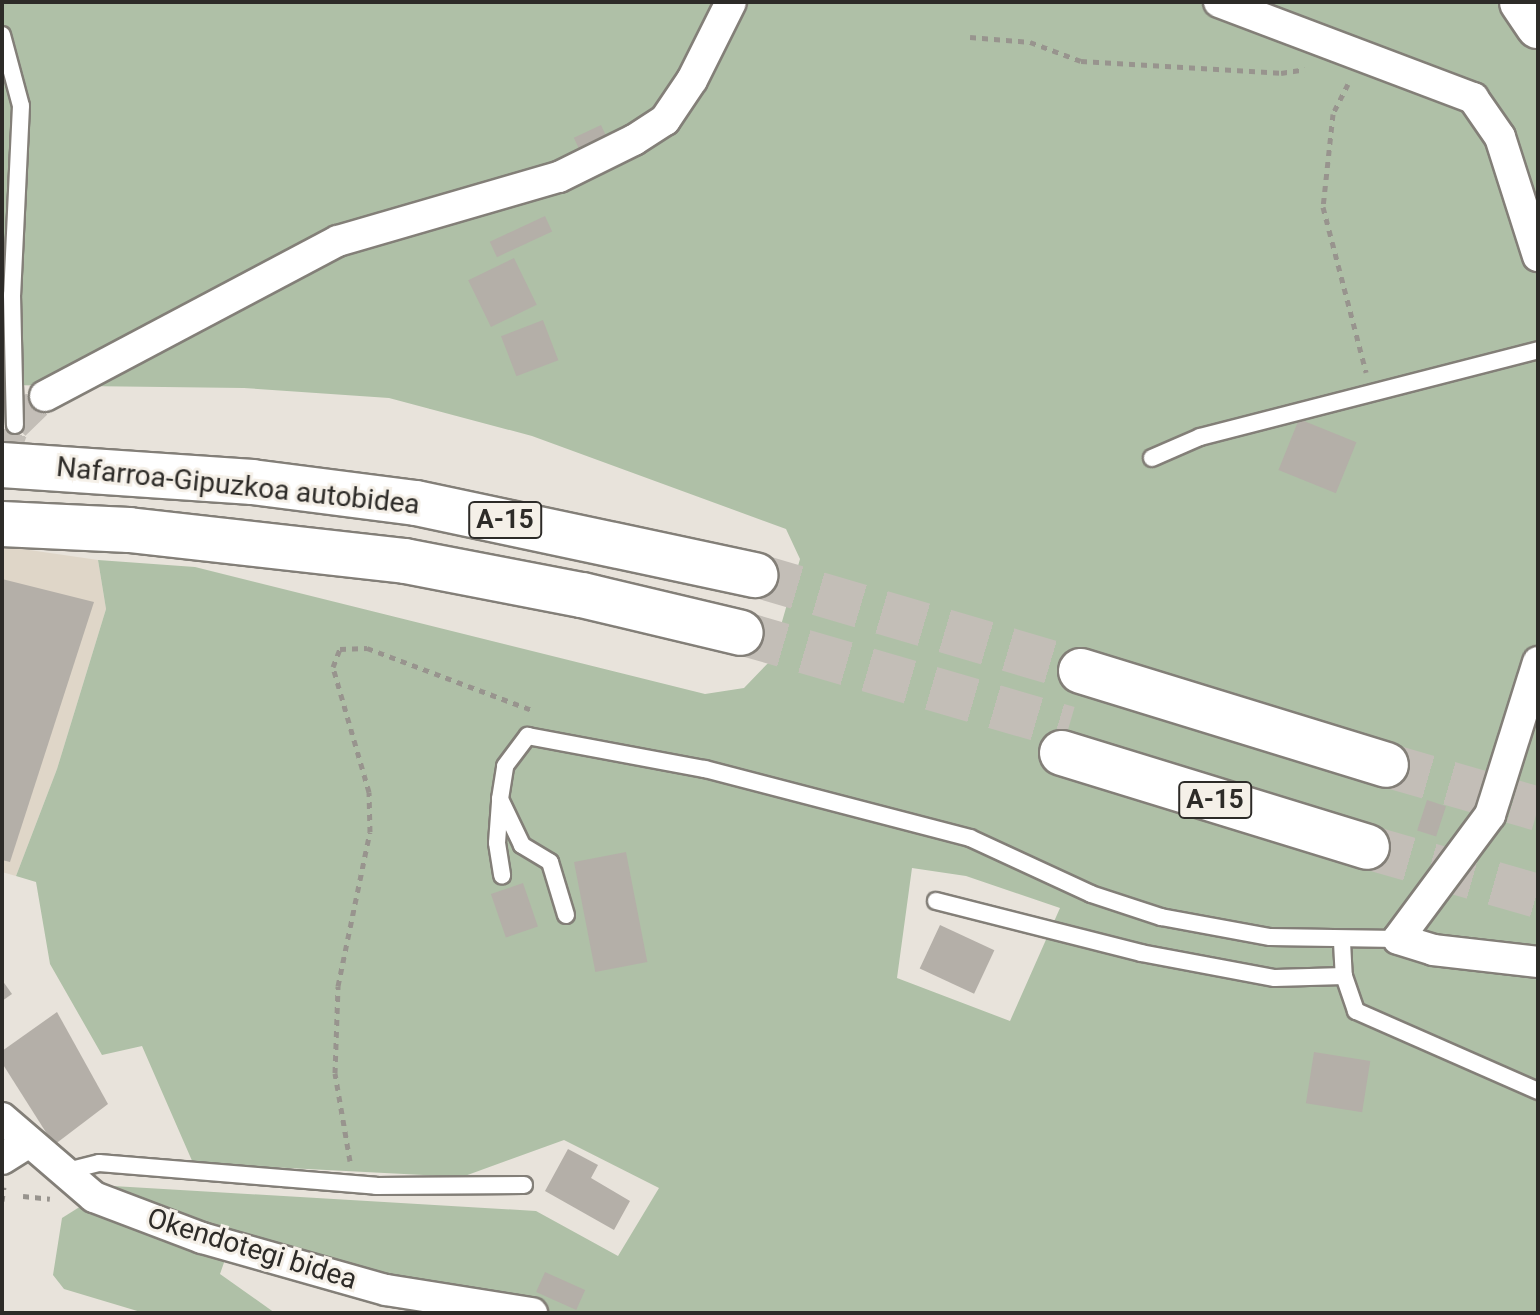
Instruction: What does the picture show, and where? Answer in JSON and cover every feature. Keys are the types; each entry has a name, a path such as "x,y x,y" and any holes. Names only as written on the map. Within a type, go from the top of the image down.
{"highway":[{"path":"1522,2 1538,26"},
{"name":"Nafarroa-Gipuzkoa autobidea","path":"8,445 416,503 755,575"},
{"name":"Nafarroa-Gipuzkoa autobidea","path":"2,524 325,551 582,595 738,646"},
{"path":"1081,671 1386,765"},
{"name":"A-15","path":"1066,741 1370,835"}],"street":[{"path":"45,396 338,241 544,182 634,140 665,120 692,80 731,2"},
{"path":"1219,2 1473,98 1500,137 1538,256"},
{"path":"1538,662 1490,815 1398,939 1433,950 1538,962"},
{"name":"Okendotegi bidea","path":"2,1118 62,1173 94,1197 202,1238 386,1290 532,1313"},
{"path":"2,1159 29,1142"}],"lane":[{"path":"2,35 21,106 8,445"},
{"path":"1152,458 1200,437 1538,350"},
{"path":"502,876 497,843 505,766 528,736 680,763 970,838 1091,894 1161,917 1270,937 1342,942 1398,939"},
{"path":"500,799 522,845 550,862 566,915"},
{"path":"936,901 1141,953 1275,978 1344,976"},
{"path":"1342,942 1344,976 1356,1011 1538,1091"},
{"path":"62,1173 99,1163 187,1174 354,1182 524,1185"}],"path":[{"path":"970,37 1030,42 1081,61 1266,72 1361,57"},
{"path":"1361,57 1333,114 1323,207 1372,393"},
{"path":"354,1182 335,1073 338,986 370,832 370,805 333,667 340,649 367,648 549,715"}],"shaded area":[{"path":"2,546 98,560 106,609 57,769 16,876 2,872"}],"green space":[{"path":"2,2 1538,2 1538,1313 552,1313 517,1298 227,1254 220,1274 275,1313 144,1313 64,1289 53,1275 62,1218 113,1186 536,1211 618,1256 659,1188 564,1140 462,1177 193,1163 142,1046 102,1055 50,964 36,882 16,876 57,769 106,609 98,560 195,567 705,694 744,688 771,660 800,559 786,529 532,436 389,398 244,388 2,385","holes":["912,868 966,876 1060,908 1010,1021 897,978"]}],"building":[{"path":"601,125 609,142 582,155 574,138"},
{"path":"545,216 552,231 497,257 490,242"},
{"path":"514,258 537,305 491,327 468,280"},
{"path":"543,320 558,360 516,376 501,336"},
{"path":"1299,419 1356,442 1336,493 1278,470"},
{"path":"2,579 94,602 10,862 2,860"},
{"path":"1427,800 1446,806 1436,837 1417,830"},
{"path":"626,852 647,962 595,972 574,862"},
{"path":"523,883 538,926 506,938 491,894"},
{"path":"940,925 994,950 974,994 920,969"},
{"path":"2,980 12,994 2,1001"},
{"path":"57,1012 108,1104 54,1145 2,1063 2,1051"},
{"path":"1314,1052 1370,1061 1362,1112 1306,1103"},
{"path":"568,1149 598,1165 591,1178 630,1201 614,1230 545,1191"},
{"path":"545,1272 585,1290 576,1310 536,1292"}],"tunnel":[{"path":"2,460 15,425 45,396"},
{"path":"755,575 1081,671"},
{"path":"741,633 1069,728"},
{"path":"1386,765 1538,809"},
{"path":"1367,847 1538,896"}]}
